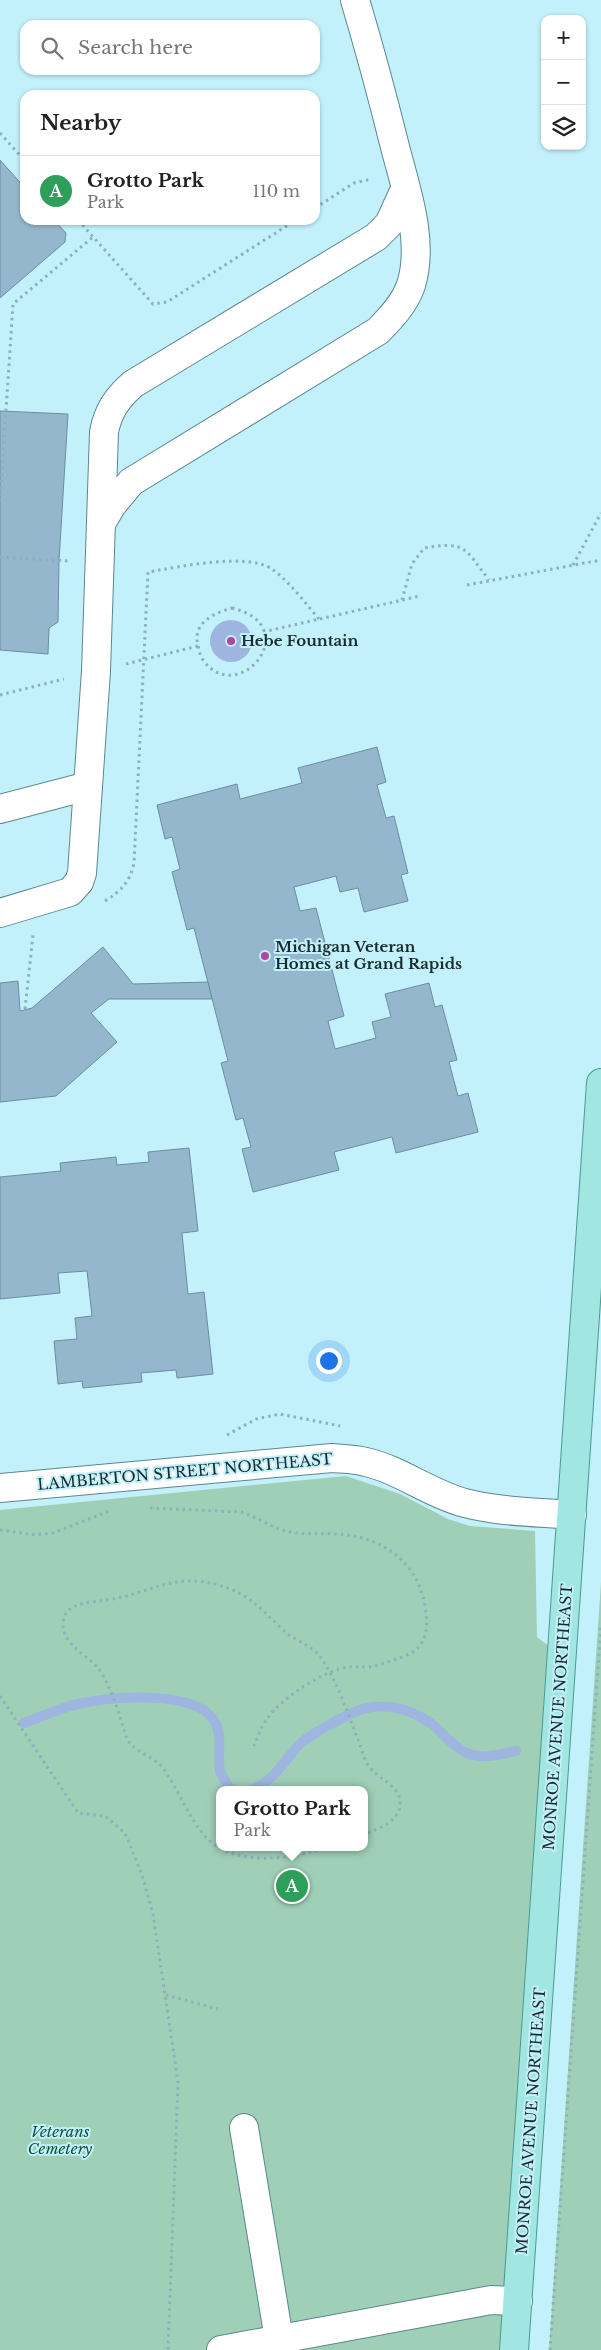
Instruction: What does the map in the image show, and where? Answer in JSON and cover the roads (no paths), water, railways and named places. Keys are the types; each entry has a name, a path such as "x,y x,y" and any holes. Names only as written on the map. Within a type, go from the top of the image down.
{"main road":[{"name":"MONROE AVENUE NORTHEAST","path":"514,2350 572,1516 592,1337 601,1083"}],"street":[{"path":"102,524 116,498 131,482 378,331 400,307 411,286 414,269 414,237 403,180 372,55 355,0"},
{"path":"0,913 70,892 79,882 82,874 96,671 104,432 112,408 120,395 133,384 376,237 388,224 403,180"},
{"path":"0,809 88,786"},
{"name":"LAMBERTON STREET NORTHEAST","path":"0,1488 332,1458 374,1464 434,1492 465,1503 498,1509 572,1516"},
{"path":"244,2128 279,2339"},
{"path":"221,2350 491,2300 518,2301"}],"water":[{"name":"Hebe Fountain","path":"235,620 243,623 249,629 252,641 249,653 243,659 227,662 219,659 213,653 210,637 213,629 219,623"}],"waterway":[{"path":"24,1723 67,1707 113,1699 153,1698 191,1704 205,1711 215,1722 219,1733 220,1771 228,1786"},
{"path":"259,1786 273,1776 300,1744 312,1735 352,1713 367,1708 384,1706 409,1711 432,1724 457,1747 473,1755 491,1756 516,1751"}],"place":[{"name":"Hebe Fountain","path":"231,641"},
{"name":"Michigan Veteran Homes at Grand Rapids","path":"265,956"},
{"name":"Grotto Park","path":"292,1886"}],"park label":[{"name":"Veterans Cemetery","path":"60,2140"}]}
